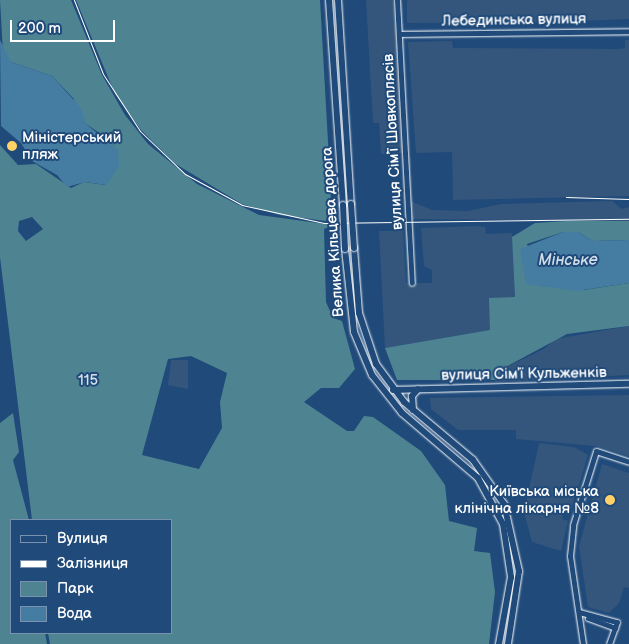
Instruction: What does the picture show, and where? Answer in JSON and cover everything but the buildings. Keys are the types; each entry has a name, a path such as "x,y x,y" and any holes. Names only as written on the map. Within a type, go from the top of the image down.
{"main road":[{"name":"Велика Кільцева дорога","path":"329,0 345,249 354,332 372,375 402,413 467,466 498,510 509,549 511,577 499,644"},
{"name":"Велика Кільцева дорога","path":"338,1 354,248 364,333 376,364 393,390 413,411 473,460 504,504 519,571 508,644"},
{"name":"вулиця Сімʼї Кульженків","path":"393,390 629,384"},
{"name":"вулиця Сімʼї Кульженків","path":"413,411 412,396 419,388"}],"street":[{"name":"вулиця Сімʼї Шовкоплясів","path":"397,0 412,283"},
{"name":"Лебединська вулиця","path":"399,34 629,30"},
{"path":"583,644 570,545 596,451 629,462"},
{"path":"579,614 617,622 609,644"},
{"path":"579,614 615,628"}],"shaded area":[{"path":"366,0 393,0 403,153 381,154 379,123 373,123"},
{"path":"407,0 629,0 629,19 556,22 555,14 544,14 544,22 407,23"},
{"path":"625,40 629,40 629,196 453,200 452,152 416,153 408,42 452,41 453,48 620,49 625,48"},
{"path":"410,201 432,210 468,211 501,204 612,201 622,209 629,207 629,221 412,219"},
{"path":"485,227 486,234 512,233 515,297 490,330 385,348 379,231 403,231 406,283 432,283 432,270 424,266 421,228"},
{"path":"629,326 629,375 495,382 495,374 544,349 555,339"},
{"path":"171,360 188,360 188,389 168,385"},
{"path":"629,395 629,456 596,446 516,439 516,430 458,430 431,409 430,398"},
{"path":"539,443 574,447 588,455 571,511 564,510 562,519 568,521 561,551 532,542 524,512"},
{"path":"602,464 629,473 629,588 624,587 619,603 609,613 588,607 579,546"}],"green space":[{"name":"115","path":"0,0 71,0 102,75 125,115 148,144 197,184 259,215 333,225 324,229 326,302 333,318 342,321 355,369 339,388 321,388 304,402 347,431 354,431 364,416 373,417 421,451 445,485 449,521 477,528 474,551 490,553 495,592 489,644 50,644 48,634 172,634 172,519 32,519 0,257 0,145 18,165 36,164 71,188 84,182 105,185 113,173 101,134 86,124 73,98 52,76 11,62 3,53","holes":["32,217 43,229 26,241 18,231 19,221","191,356 227,373 220,402 222,428 199,469 142,455 168,359"]},
{"path":"76,0 320,0 331,195 326,221 280,215 242,204 174,163 141,130 115,94"},
{"path":"629,221 629,240 593,241 578,232 563,232 527,244 542,286 584,290 629,283 629,326 567,334 502,369 495,380 397,380 385,348 490,330 489,298 515,297 512,237 535,223"},
{"path":"13,413 19,452 13,460 29,519 10,519 10,634 45,634 47,644 0,644 0,423"}],"water":[{"path":"0,40 11,62 52,76 81,108 86,124 118,150 119,166 106,185 85,182 67,187 57,175 32,161 21,143 1,126"},
{"name":"Мінське","path":"563,232 578,232 593,241 629,240 629,283 576,291 526,284 520,249"}],"railway":[{"path":"74,0 103,74 140,131 185,174 242,205 324,223 629,219"},
{"path":"566,197 629,199"}],"place":[{"name":"Міністерський пляж","path":"12,146"},
{"name":"Київська міська клінічна лікарня №8","path":"610,500"}]}
